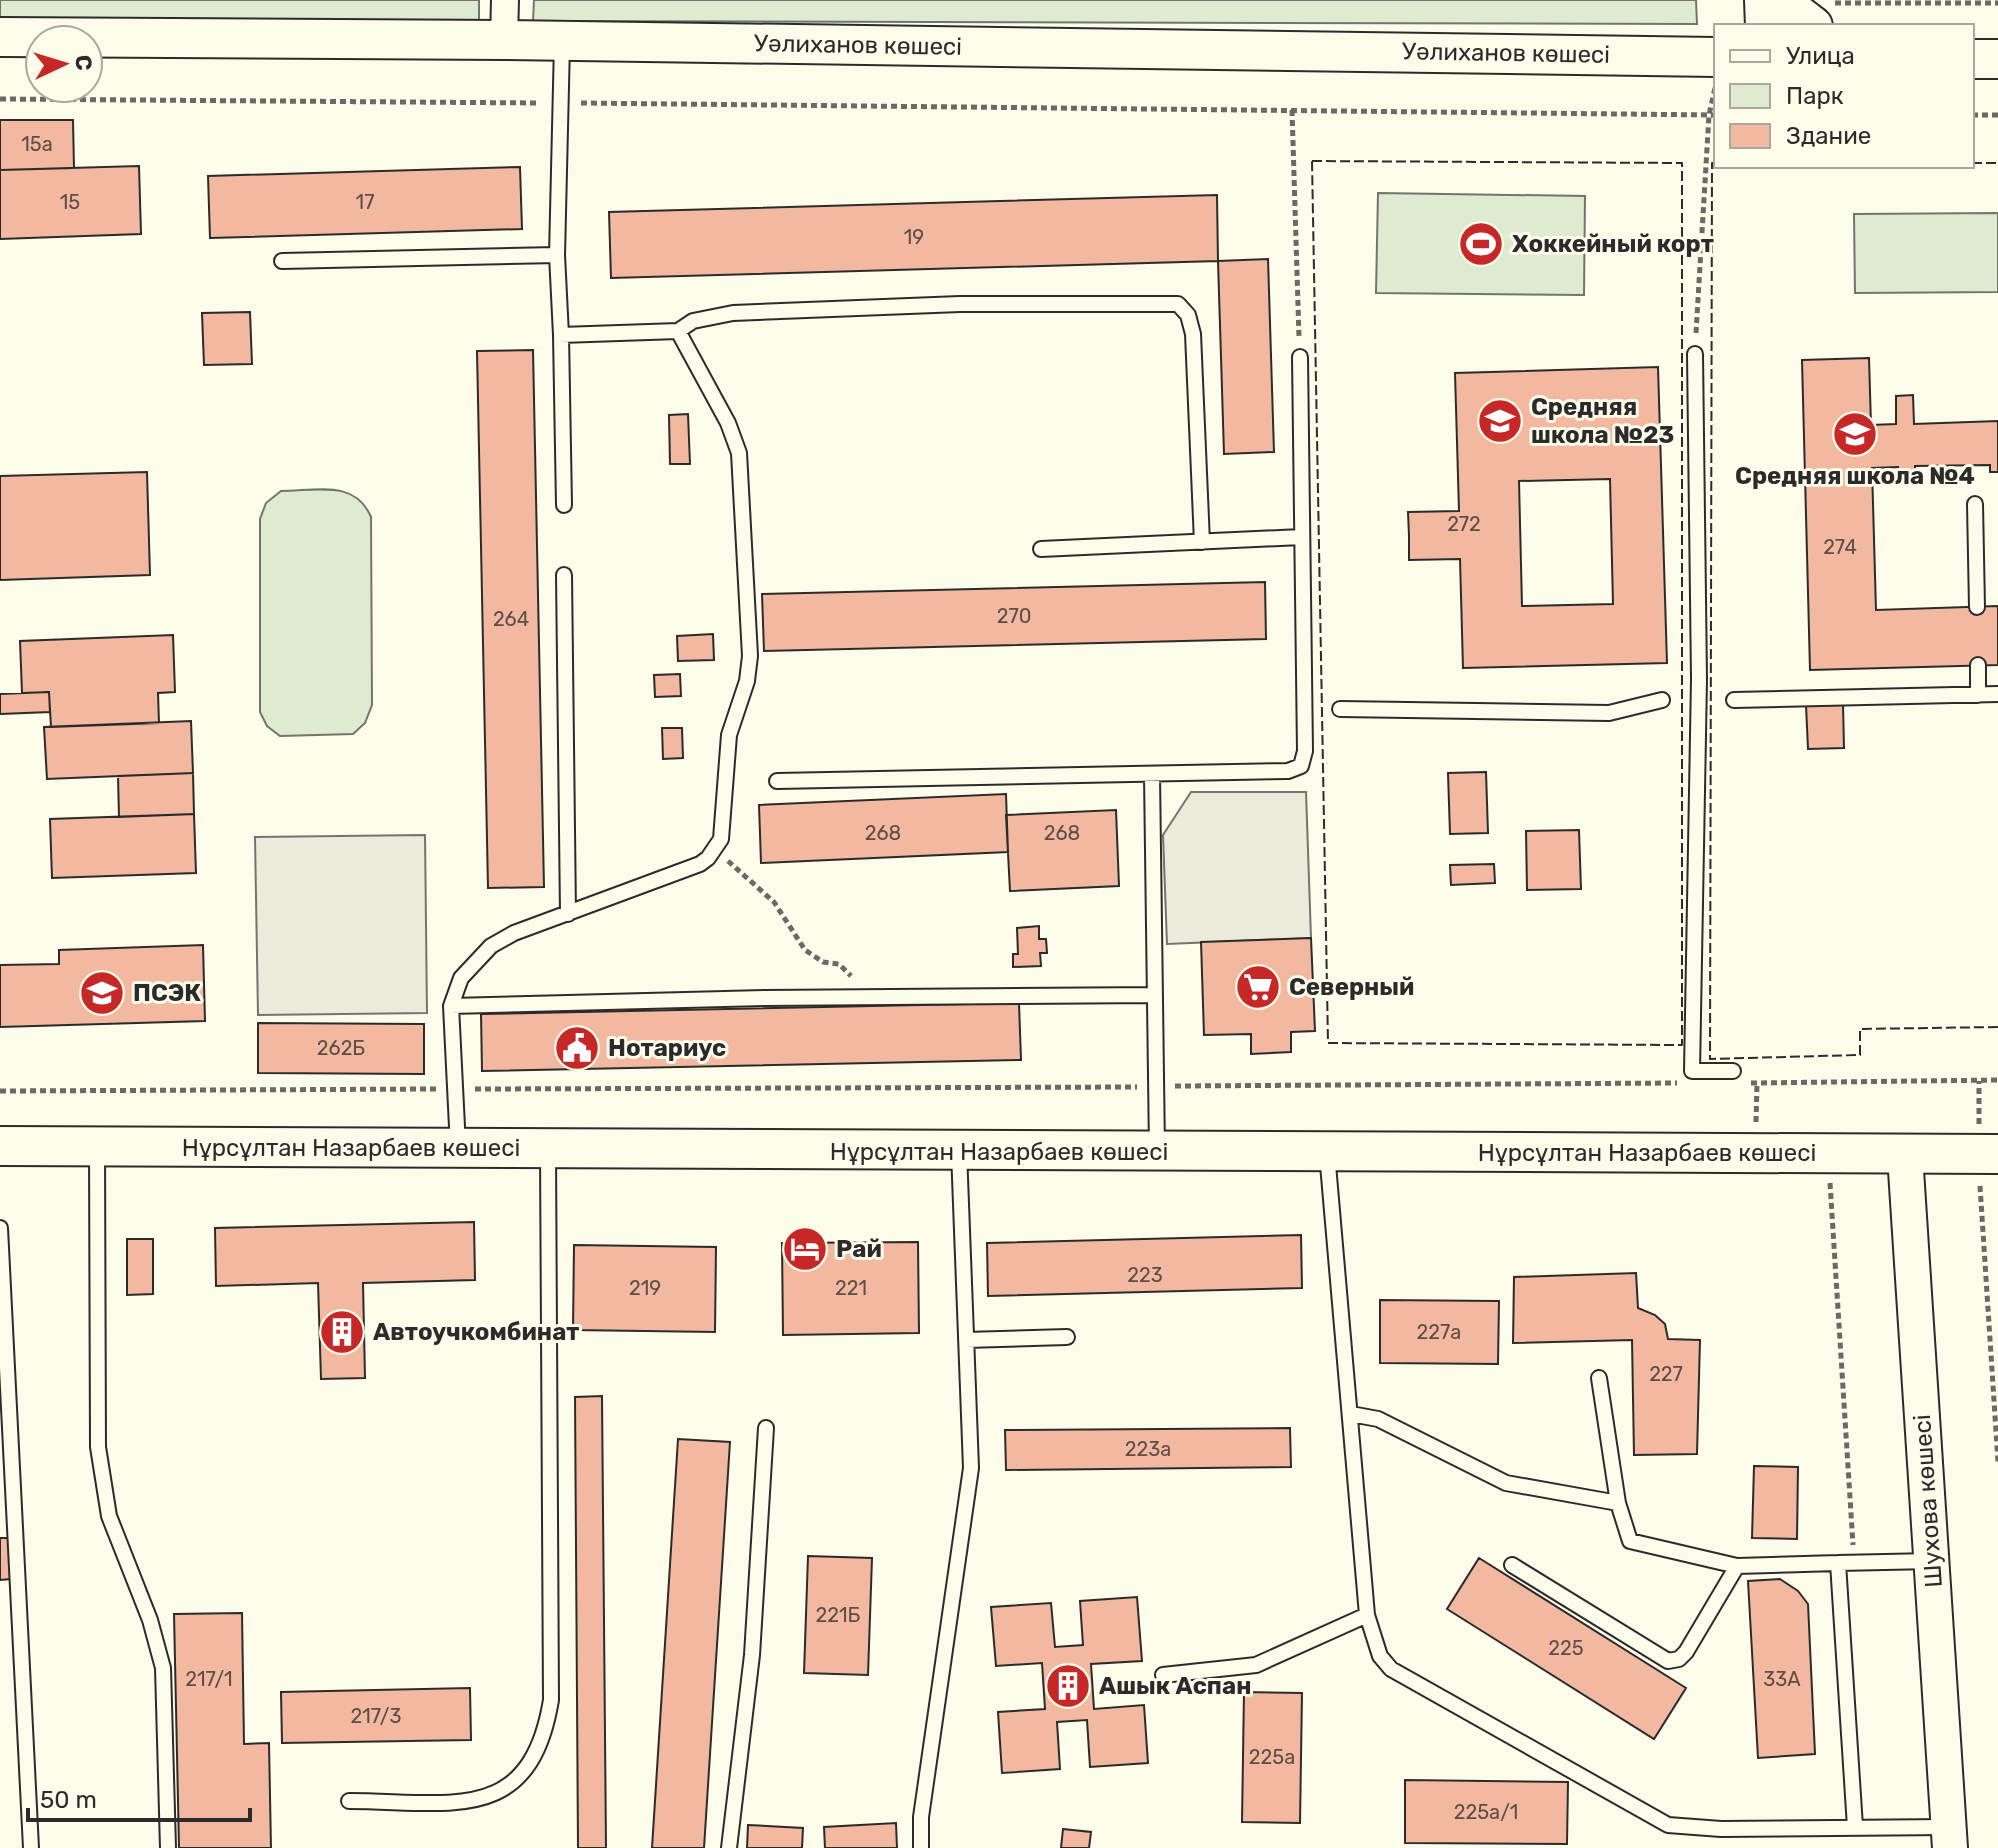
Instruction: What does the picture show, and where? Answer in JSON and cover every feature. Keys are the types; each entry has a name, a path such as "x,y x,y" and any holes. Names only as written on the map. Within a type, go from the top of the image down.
{"main road":[{"path":"1772,7 1809,24"},
{"name":"Уәлиханов көшесі","path":"0,37 562,40 1714,57"},
{"path":"1974,59 1998,59"},
{"name":"Нұрсұлтан Назарбаев көшесі","path":"0,1146 1988,1154"}],"street":[{"path":"504,40 505,0"},
{"name":"Шухова көшесі","path":"1905,1155 1949,1838"}],"lane":[{"path":"562,40 557,255 564,505"},
{"path":"282,261 557,255"},
{"path":"561,335 678,331 693,321 733,313 960,304 1178,304 1188,315 1193,334 1202,542"},
{"path":"458,1149 451,1006 461,978 491,946 538,923 700,864 721,839 729,735 747,681 750,656 739,453 728,423 678,331"},
{"path":"1695,354 1699,679 1692,1071 1733,1071"},
{"path":"777,781 1152,775 1288,771 1301,766 1305,751 1300,357"},
{"path":"1975,504 1977,607"},
{"path":"1041,549 1301,537"},
{"path":"564,575 568,914"},
{"path":"1978,665 1978,695"},
{"path":"1734,700 1998,694"},
{"path":"1340,709 1609,713 1662,700"},
{"path":"1152,775 1157,1153"},
{"path":"451,1006 859,997 1155,995"},
{"path":"97,1147 98,1447 109,1516 150,1620 163,1668 168,1848"},
{"path":"349,1801 477,1801 517,1782 542,1742 551,1700 548,1150"},
{"path":"921,1848 921,1817 971,1468 959,1151"},
{"path":"1327,1153 1367,1615 1380,1656 1391,1669 1655,1820 1698,1828 1855,1827 1949,1838"},
{"path":"0,1228 31,1848"},
{"path":"966,1340 1067,1337"},
{"path":"1599,1378 1618,1503 1625,1535 1635,1545 1737,1566 1932,1561"},
{"path":"1351,1414 1378,1419 1506,1483 1618,1503"},
{"path":"729,1848 752,1655 766,1428"},
{"path":"1838,1563 1855,1827"},
{"path":"1512,1565 1668,1661 1679,1659 1686,1652 1737,1566"},
{"path":"1163,1675 1256,1665 1367,1615"}],"path":[{"path":"1772,7 1998,3"},
{"path":"0,99 1712,115 1695,354"},
{"path":"1292,110 1300,357"},
{"path":"1974,115 1998,115"},
{"path":"714,851 747,874 774,902 805,950 823,962 839,964 848,972 859,997"},
{"path":"1745,1083 1998,1080"},
{"path":"1979,1081 1988,1154 1998,1462"},
{"path":"0,1091 1685,1083"},
{"path":"1828,1155 1854,1563"}],"green space":[{"path":"0,0 479,0 479,21 0,21"},
{"path":"534,0 1696,0 1697,24 533,21"},
{"name":"Хоккейный корт","path":"1378,193 1585,196 1584,295 1376,293"},
{"path":"1998,213 1998,292 1855,293 1854,214"},
{"path":"321,489 345,492 364,505 371,517 372,705 365,723 353,734 280,736 267,726 260,712 260,519 266,503 281,491"}],"shaded area":[{"path":"1191,792 1306,792 1311,938 1167,944 1163,835"},
{"path":"425,835 427,1013 258,1015 255,837"}],"building":[{"path":"0,120 73,120 74,168 0,170"},
{"path":"139,166 141,234 0,239 0,170"},
{"path":"520,167 522,229 210,238 208,176"},
{"path":"1217,195 1218,261 611,278 609,212"},
{"path":"1268,259 1274,452 1224,454 1218,261"},
{"path":"250,312 252,364 204,365 202,313"},
{"path":"533,350 544,887 488,888 477,351"},
{"name":"Средняя школа №4","path":"1869,358 1871,425 1896,424 1896,396 1913,395 1914,424 1998,421 1998,472 1990,472 1990,465 1915,466 1915,477 1898,477 1898,467 1872,468 1876,610 1998,606 1998,665 1810,670 1802,360"},
{"name":"Средняя школа №23","path":"1658,367 1667,663 1463,668 1460,559 1409,560 1408,512 1459,511 1455,373","holes":["1610,479 1613,604 1522,606 1519,481"]},
{"path":"688,414 690,464 670,464 669,415"},
{"path":"147,472 150,575 0,580 0,476"},
{"path":"1265,582 1266,639 764,651 762,594"},
{"path":"713,634 714,660 678,661 677,636"},
{"path":"173,635 175,692 158,693 159,723 51,727 49,692 22,693 20,641"},
{"path":"680,674 681,696 655,697 654,675"},
{"path":"49,692 50,712 0,714 0,694"},
{"path":"1843,704 1844,748 1808,749 1806,705"},
{"path":"191,721 193,773 47,779 44,727"},
{"path":"662,728 682,728 683,758 663,759"},
{"path":"1486,772 1488,833 1450,834 1448,773"},
{"path":"193,773 194,814 119,817 118,776"},
{"path":"1006,794 1008,852 761,863 759,805"},
{"path":"1116,810 1119,886 1010,891 1006,815"},
{"path":"194,814 196,873 52,878 50,819"},
{"path":"1579,830 1581,889 1527,890 1526,831"},
{"path":"1494,864 1495,883 1451,885 1450,865"},
{"path":"1039,926 1039,939 1046,939 1047,953 1040,953 1041,966 1013,967 1013,954 1018,954 1017,928"},
{"name":"Северный","path":"1311,938 1315,1031 1291,1032 1291,1052 1251,1054 1251,1034 1204,1035 1201,942"},
{"name":"ПСЭК","path":"203,945 205,1021 0,1027 0,965 59,964 59,950"},
{"path":"1019,1003 1021,1060 482,1071 481,1014"},
{"path":"258,1023 424,1024 424,1074 258,1073"},
{"name":"Автоучкомбинат","path":"474,1222 475,1280 363,1283 365,1378 321,1379 318,1283 216,1286 215,1228"},
{"path":"1301,1235 1302,1288 988,1296 987,1243"},
{"path":"127,1239 153,1239 153,1294 127,1295"},
{"path":"918,1242 919,1333 783,1335 782,1243"},
{"path":"574,1245 716,1247 715,1332 573,1330"},
{"path":"1636,1273 1638,1308 1655,1315 1665,1324 1668,1339 1700,1340 1697,1454 1634,1455 1632,1340 1513,1343 1514,1277"},
{"path":"1380,1300 1499,1301 1498,1364 1380,1363"},
{"path":"602,1396 606,1848 578,1848 575,1397"},
{"path":"1290,1428 1291,1467 1006,1470 1005,1430"},
{"path":"678,1439 730,1442 704,1848 652,1848"},
{"path":"1754,1466 1798,1467 1797,1539 1752,1538"},
{"path":"0,1538 10,1538 11,1579 0,1580"},
{"path":"808,1556 872,1558 868,1675 804,1673"},
{"path":"1479,1558 1686,1688 1654,1739 1447,1609"},
{"path":"1780,1579 1798,1591 1808,1604 1815,1754 1758,1758 1748,1581"},
{"name":"Ашык Аспан","path":"1137,1597 1142,1661 1091,1664 1094,1709 1144,1705 1148,1763 1090,1767 1087,1720 1057,1722 1060,1769 1002,1773 998,1712 1045,1709 1042,1663 996,1666 991,1607 1051,1603 1055,1647 1083,1645 1080,1601"},
{"path":"242,1613 244,1744 269,1743 271,1848 179,1848 174,1614"},
{"path":"470,1688 471,1740 282,1743 281,1692"},
{"path":"1244,1692 1302,1693 1300,1823 1242,1822"},
{"path":"1405,1780 1568,1782 1567,1844 1405,1843"},
{"path":"896,1823 897,1848 825,1848 824,1827"},
{"path":"748,1825 803,1828 802,1848 747,1848"},
{"path":"1063,1829 1091,1832 1089,1848 1061,1848"}],"fence":[{"path":"1312,161 1682,163 1682,1045 1328,1043 1312,161"},
{"path":"1714,163 1710,1059 1860,1055 1860,1029 1998,1027"},
{"path":"1974,163 1998,163"}],"place":[{"name":"Хоккейный корт","path":"1481,244"},
{"name":"Средняя школа №23","path":"1500,421"},
{"name":"Средняя школа №4","path":"1855,434"},
{"name":"Северный","path":"1258,987"},
{"name":"ПСЭК","path":"102,993"},
{"name":"Нотариус","path":"577,1048"},
{"name":"Рай","path":"805,1249"},
{"name":"Автоучкомбинат","path":"342,1332"},
{"name":"Ашык Аспан","path":"1068,1686"}]}
